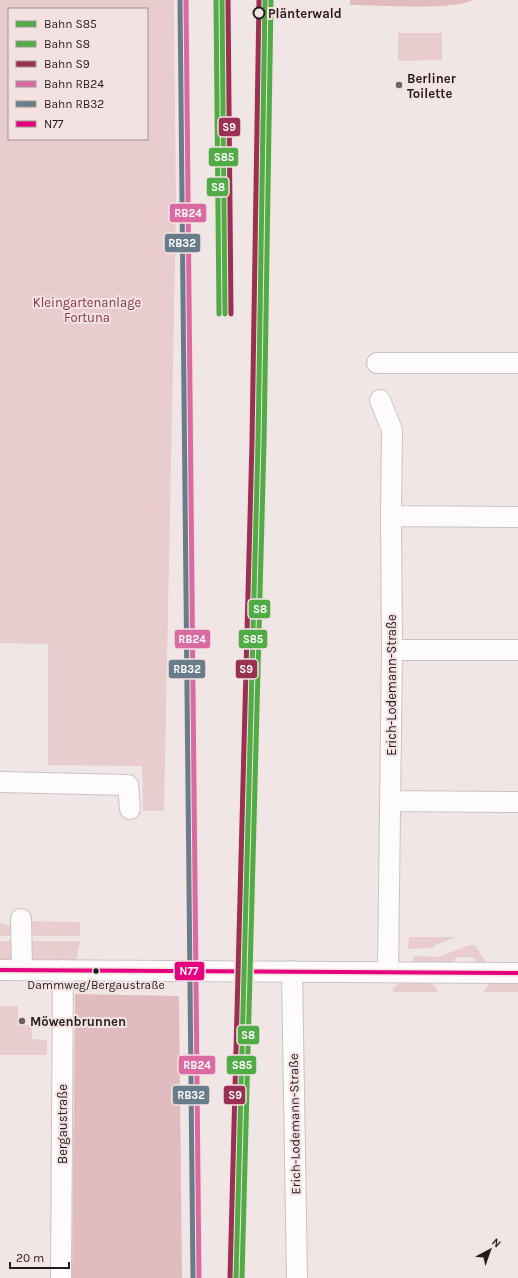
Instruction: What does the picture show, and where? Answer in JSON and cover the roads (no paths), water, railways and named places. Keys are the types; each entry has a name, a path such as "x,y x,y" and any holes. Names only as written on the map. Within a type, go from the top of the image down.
{"street":[{"path":"378,363 518,363"},
{"name":"Erich-Lodemann-Straße","path":"380,400 392,430 392,650 388,972"},
{"path":"391,516 518,517"},
{"path":"392,650 518,650"},
{"path":"0,782 128,785 130,809"},
{"path":"390,801 518,802"},
{"path":"21,919 22,970"},
{"path":"0,970 518,973"},
{"name":"Bergaustraße","path":"61,1278 63,970"},
{"name":"Erich-Lodemann-Straße","path":"292,971 297,1278"}],"rail line":[{"name":"RB32","path":"180,0 193,1278"},
{"name":"RB24","path":"186,0 199,1278"},
{"name":"S8","path":"216,0 219,314"},
{"name":"S85","path":"222,0 225,314"},
{"name":"S9","path":"228,0 231,314"},
{"name":"S9","path":"230,1278 252,442 259,0"},
{"name":"S85","path":"236,1278 258,442 265,0"},
{"name":"S8","path":"242,1278 264,442 271,0"}],"place":[{"name":"Plänterwald","path":"259,13"},
{"name":"Berliner Toilette","path":"399,85"},
{"name":"Dammweg/Bergaustraße","path":"96,971"},
{"name":"Möwenbrunnen","path":"22,1021"}],"park label":[{"name":"Kleingartenanlage Fortuna","path":"87,310"}]}
